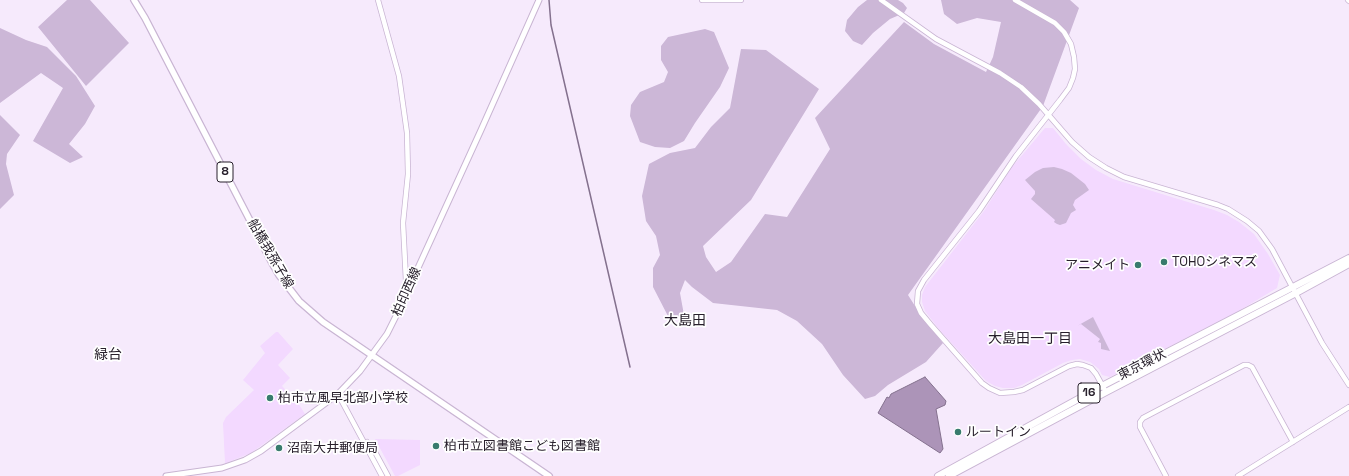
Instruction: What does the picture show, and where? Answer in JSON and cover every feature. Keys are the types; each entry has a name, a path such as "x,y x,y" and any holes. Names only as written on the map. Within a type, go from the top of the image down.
{"highway":[{"name":"東京環状","path":"938,476 1102,386 1349,258"},
{"name":"東京環状","path":"949,476 1349,264"}],"main road":[{"name":"船橋我孫子線","path":"134,0 145,18 279,275 299,301 323,322 549,476"},
{"name":"柏印西線","path":"166,476 222,468 244,460 261,450 338,394 354,378 391,326 539,0"}],"street":[{"path":"378,0 399,76 407,133 408,174 403,223 406,281 408,288"},
{"path":"702,0 741,0"},
{"path":"881,0 936,39 1013,81 1030,94 1081,150 1106,168 1124,177 1218,205 1228,209 1247,221 1258,231 1272,248 1322,343 1349,385"},
{"path":"1015,0 1055,23 1064,32 1071,44 1074,57 1075,69 1073,78 1069,88 1004,172 979,211 924,280 918,291 917,304 921,313 931,325 982,383 989,388 1000,393 1023,390 1069,366 1077,364 1091,368 1106,392"},
{"path":"1166,476 1140,427 1140,422 1143,418 1244,365 1252,367 1293,442"},
{"path":"338,394 382,476"},
{"path":"1238,476 1349,407"},
{"path":"360,434 375,452 388,476"}],"shaded area":[{"path":"67,0 90,0 129,43 86,86 38,27"},
{"path":"867,0 898,0 907,8 904,13 890,19 873,33 862,45 853,41 845,31 847,20 858,7"},
{"path":"941,0 1070,0 1079,8 1043,106 908,295 922,317 943,343 926,362 888,385 875,396 865,399 843,375 822,344 797,321 777,310 713,303 685,280 680,293 684,315 670,320 653,287 653,268 660,255 656,236 646,221 642,196 649,164 670,153 695,148 711,127 730,108 741,49 766,50 819,89 751,200 703,246 706,257 716,272 731,262 765,214 787,217 830,149 815,118 904,22 934,44 986,72 993,57 1001,22 977,18 957,24 944,14"},
{"path":"0,28 26,40 47,47 76,76 95,106 85,124 69,144 83,157 70,163 33,141 63,88 41,73 0,103"},
{"path":"705,29 714,32 729,68 720,87 684,141 670,148 655,147 640,142 630,116 631,105 640,92 664,82 668,72 661,60 661,46 668,37"},
{"path":"0,115 20,135 7,154 6,164 14,195 0,209"},
{"path":"1045,128 1053,128 1081,159 1096,170 1113,179 1214,210 1239,222 1254,234 1268,254 1280,275 1277,288 1237,312 1110,377 1102,375 1099,369 1090,362 1080,359 1063,363 1014,388 995,386 986,381 938,328 925,311 922,302 922,295 925,287 984,211 1012,167"},
{"path":"1054,167 1071,173 1085,184 1089,190 1075,200 1073,205 1076,210 1071,213 1066,223 1060,225 1054,222 1055,220 1031,199 1035,194 1035,191 1025,180 1043,168"},
{"path":"1093,317 1110,351 1101,349 1101,343 1098,342 1100,339 1081,324 1077,326"},
{"name":"柏市立風早北部小学校","path":"276,332 278,332 293,349 278,365 290,378 282,386 298,403 305,414 251,453 225,463 223,423 226,417 254,390 243,380 265,353 260,346"},
{"path":"925,377 946,401 945,405 936,409 943,449 940,453 878,413 887,397 889,398 891,394"},
{"path":"375,439 420,440 420,465 398,476 395,476"}],"waterway":[{"path":"549,0 551,25 630,367"}],"place":[{"name":"TOHOシネマズ","path":"1164,262"},
{"name":"アニメイト","path":"1138,265"},
{"name":"柏市立風早北部小学校","path":"270,398"},
{"name":"ルートイン","path":"958,432"},
{"name":"柏市立図書館こども図書館","path":"436,446"},
{"name":"沼南大井郵便局","path":"279,448"}],"district":[{"name":"大島田","path":"685,321"},
{"name":"大島田一丁目","path":"1030,339"},
{"name":"緑台","path":"108,355"}]}
